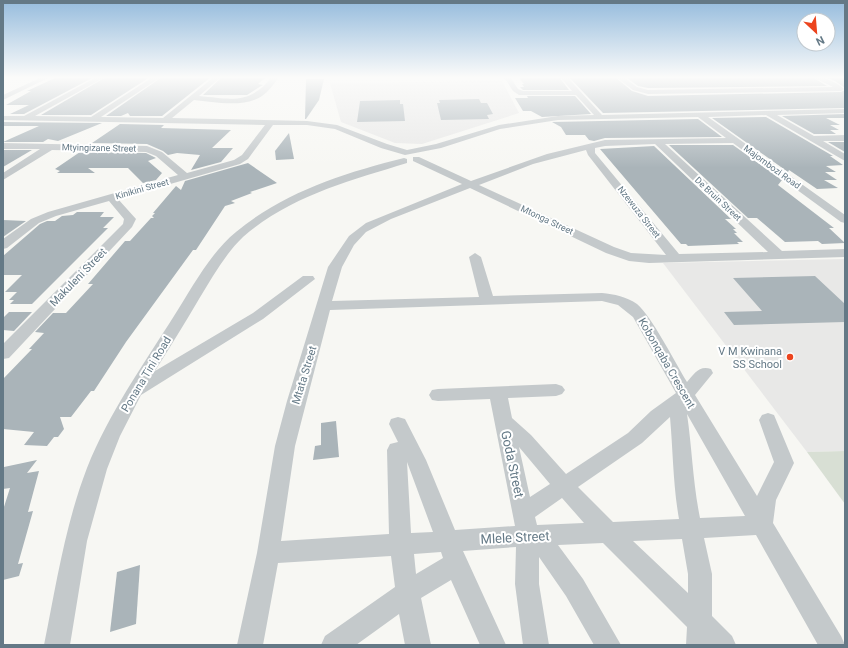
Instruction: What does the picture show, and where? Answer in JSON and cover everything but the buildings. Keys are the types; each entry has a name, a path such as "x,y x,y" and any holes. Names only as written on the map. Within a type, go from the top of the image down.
{"street":[{"path":"25,119 47,107"},
{"path":"93,119 111,107"},
{"path":"164,121 181,107"},
{"path":"592,107 600,116"},
{"name":"Ponana Tini Road","path":"343,178 412,158 442,147 451,142 519,123 558,118 600,116 845,111"},
{"path":"768,113 845,158"},
{"name":"Majombozi Road","path":"699,114 845,220"},
{"name":"Mtonga Street","path":"3,118 271,122 307,123 337,127 470,184 620,254 638,258 675,258"},
{"name":"Kinikini Street","path":"3,245 30,224 42,218 240,160 271,122"},
{"path":"812,138 845,138"},
{"path":"591,146 605,143 735,140"},
{"name":"De Bruin Street","path":"657,142 779,255"},
{"name":"Mtyingizane Street","path":"3,146 151,150 186,176"},
{"path":"384,146 393,156"},
{"name":"Mtata Street","path":"250,645 268,553 285,446 296,401 336,267 344,251 362,231 389,217 524,163 555,153 591,146"},
{"name":"Nzewuza Street","path":"591,146 589,148 591,153 675,258"},
{"path":"3,177 50,147"},
{"name":"Ponana Tini Road","path":"57,645 76,540 97,469 111,436 134,393 207,275 226,249 239,235 286,203 304,193 393,156 412,158"},
{"name":"Makuleni Street","path":"3,354 128,225 130,219 128,215 111,198"},
{"path":"675,258 845,253"},
{"path":"475,257 487,301"},
{"path":"134,393 258,316 308,279"},
{"name":"Kobonqaba Crescent","path":"325,306 602,297 621,300 629,305 639,315 681,399 762,525 832,645"},
{"path":"523,513 634,438 657,416 681,399 705,373"},
{"path":"438,395 556,390"},
{"name":"Goda Street","path":"498,393 523,513 531,536 527,584 536,645"},
{"path":"681,399 685,494 700,574 699,645"},
{"path":"762,525 762,512 766,496 784,463 768,420"},
{"path":"504,421 525,440 563,486 723,645"},
{"path":"398,424 416,460 457,564 493,645"},
{"path":"397,450 396,479 407,593 418,645"},
{"name":"Mlele Street","path":"268,553 531,536 762,525"},
{"path":"531,536 546,545 584,604 608,645"},
{"path":"334,645 407,593 457,564"}],"shaded area":[{"path":"337,107 516,107 519,113 422,144 395,143 341,122"},
{"name":"V M Kwinana SS School","path":"845,259 845,451 807,452 663,263"},
{"path":"845,451 845,504 807,452"}],"place":[{"name":"V M Kwinana SS School","path":"790,357"}]}
